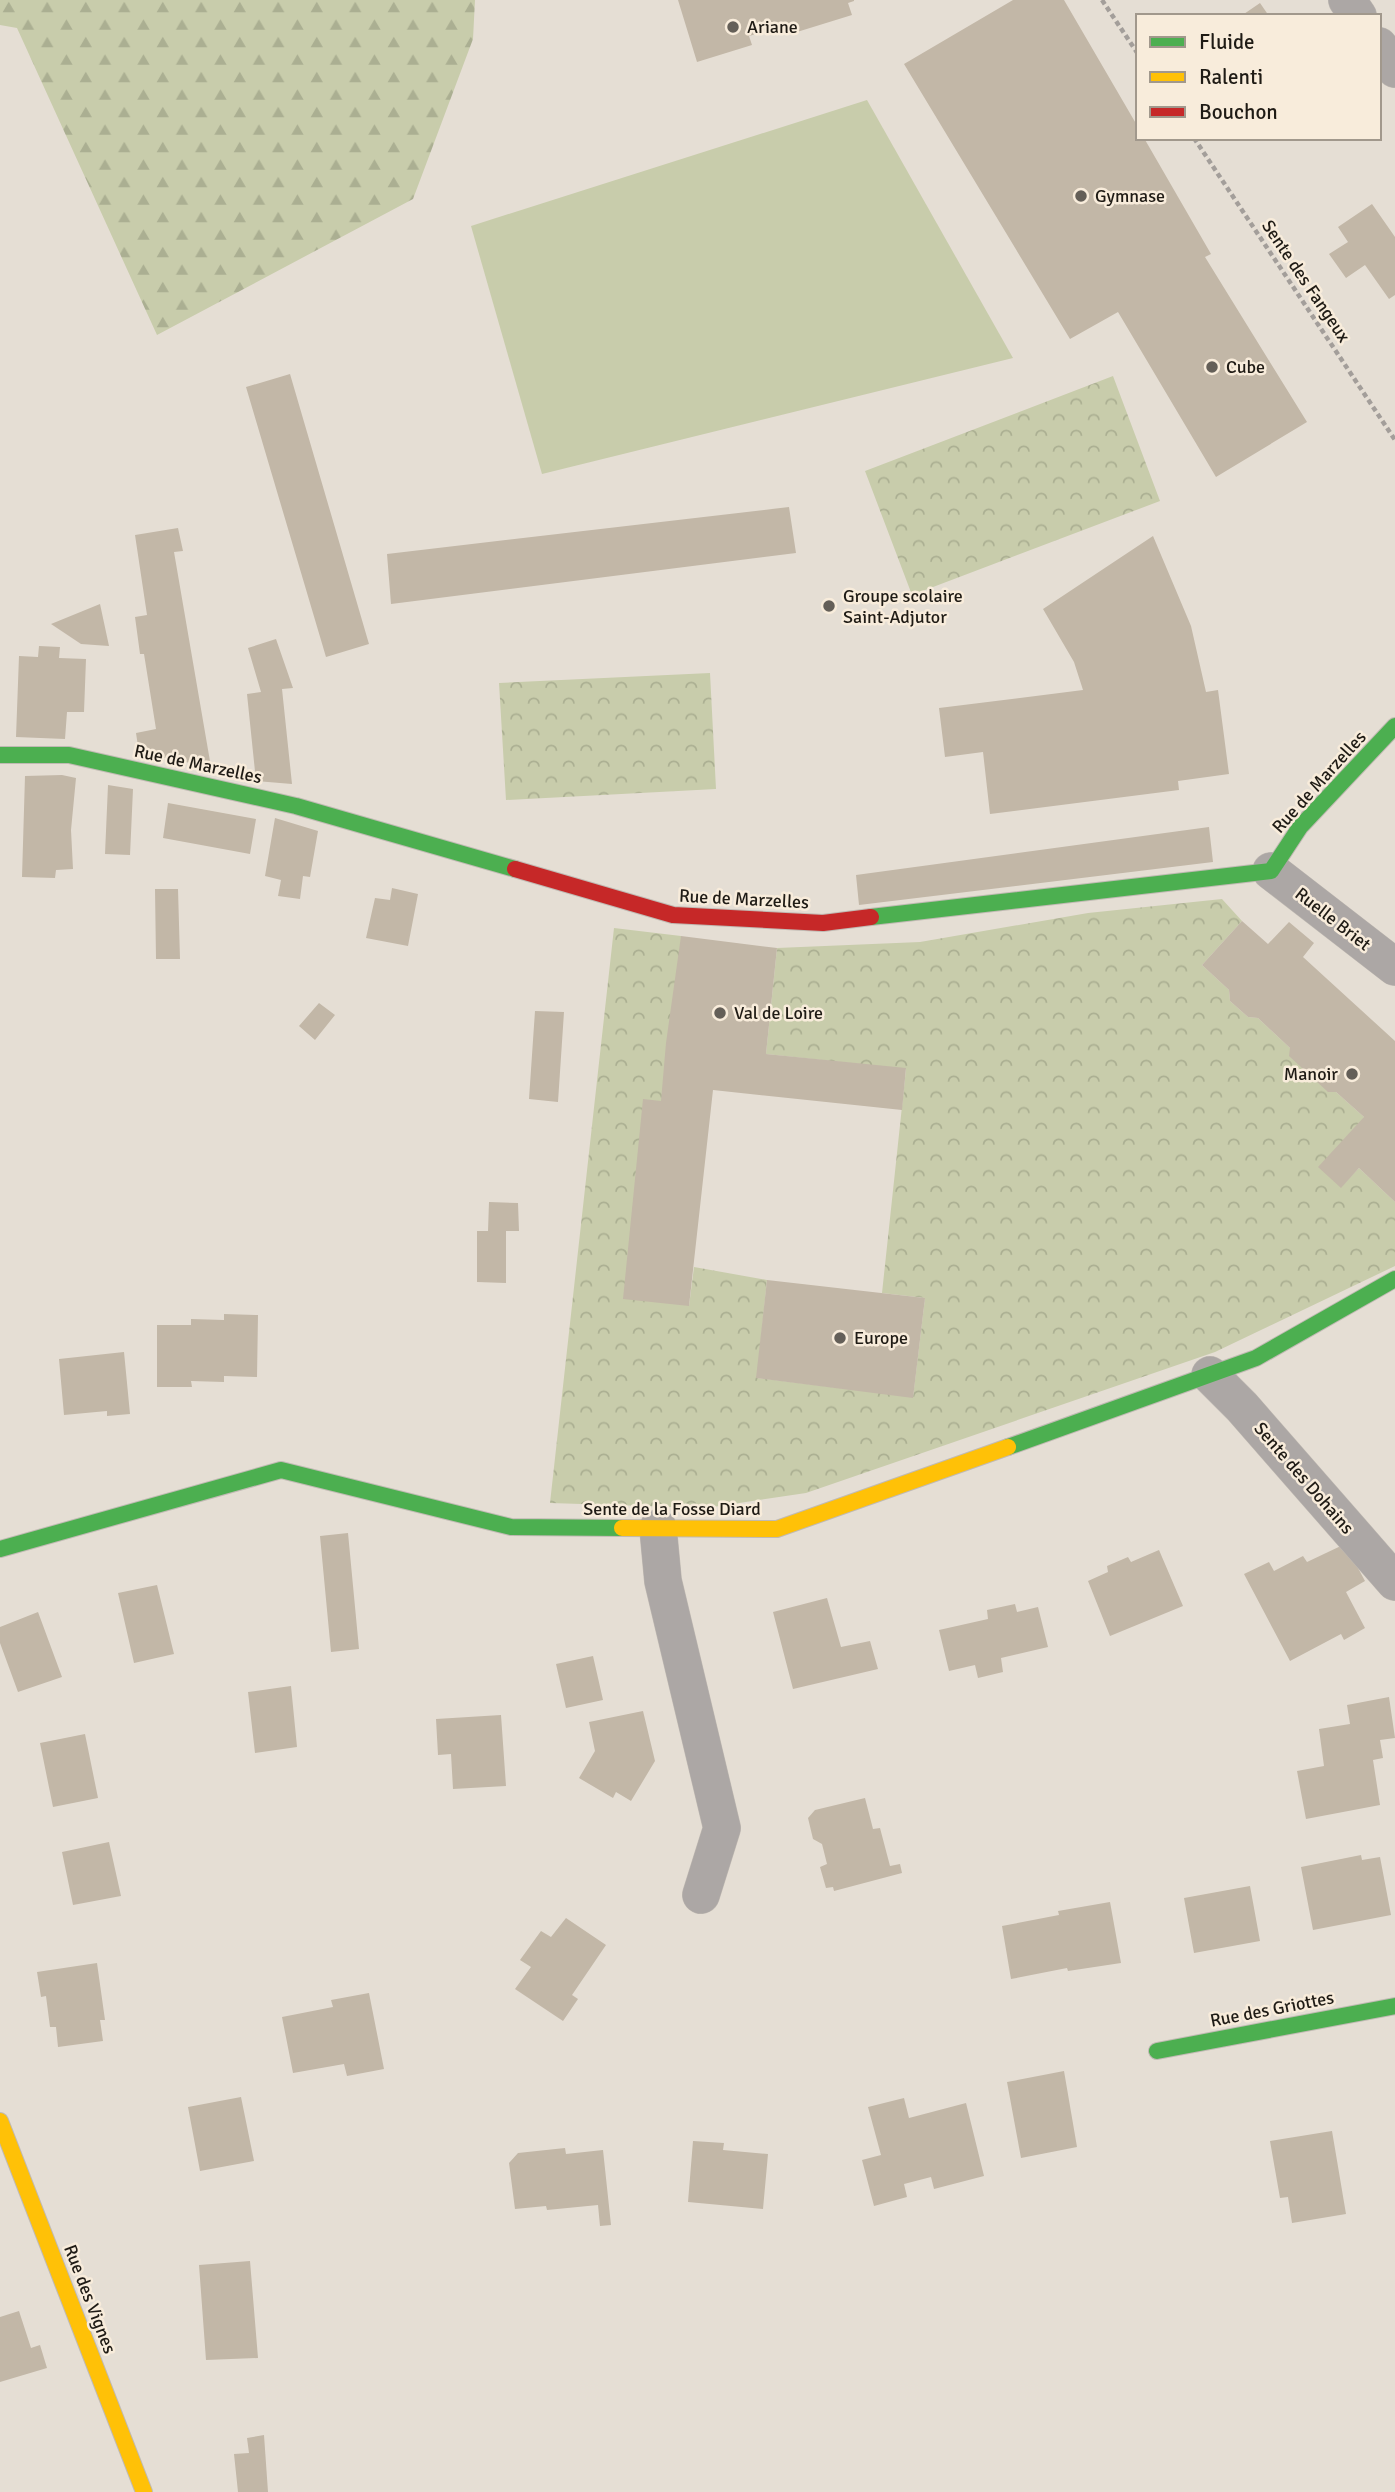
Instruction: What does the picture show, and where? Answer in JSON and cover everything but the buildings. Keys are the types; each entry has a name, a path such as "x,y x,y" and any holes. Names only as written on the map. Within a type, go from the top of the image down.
{"street":[{"path":"1381,49 1395,69"},
{"name":"Rue de Marzelles","path":"0,755 69,755 296,806 673,915 823,923 1271,871 1300,827 1395,726"},
{"name":"Ruelle Briet","path":"1271,871 1395,967"},
{"name":"Sente de la Fosse Diard","path":"0,1549 281,1469 511,1527 777,1529 1256,1358 1395,1279"},
{"name":"Sente des Dohains","path":"1210,1375 1242,1407 1395,1582"},
{"path":"659,1528 663,1581 722,1828 701,1895"},
{"name":"Rue des Griottes","path":"1157,2051 1395,2006"},
{"name":"Rue des Vignes","path":"0,2121 144,2492"}],"path":[{"path":"1102,0 1136,51"},
{"name":"Sente des Fangeux","path":"1195,140 1395,440"}],"green space":[{"path":"0,0 475,0 473,39 413,199 157,335 17,28 0,25"},
{"path":"867,100 1013,358 542,474 471,226"},
{"path":"1113,376 1160,501 912,595 865,471"},
{"path":"710,673 716,789 506,800 499,683"},
{"path":"1222,899 1242,921 1202,965 1229,990 1230,1001 1248,1017 1258,1018 1290,1048 1290,1056 1364,1117 1341,1187 1359,1168 1395,1202 1395,1266 1215,1352 806,1493 706,1508 550,1503 614,928 681,936 689,1306 694,1267 767,1280 757,1378 913,1397 925,1298 882,1293 906,1069 766,1054 777,948 920,942 1088,913"}],"traffic: fast":[{"path":"871,917 1271,871 1300,827 1395,726"},
{"path":"0,755 69,755 296,806 515,869"},
{"path":"1008,1447 1256,1358 1395,1279"},
{"path":"0,1549 281,1470 511,1527 622,1528"},
{"path":"1157,2051 1395,2006"}],"traffic: slow":[{"path":"622,1528 777,1529 1008,1447"},
{"path":"0,2121 144,2492"}],"traffic: jam":[{"path":"515,869 673,915 823,923 871,917"}],"place":[{"name":"Ariane","path":"733,27"},
{"name":"Gymnase","path":"1081,196"},
{"name":"Cube","path":"1212,367"},
{"name":"Groupe scolaire Saint-Adjutor","path":"829,606"},
{"name":"Val de Loire","path":"720,1013"},
{"name":"Manoir","path":"1352,1074"},
{"name":"Europe","path":"840,1338"}]}
